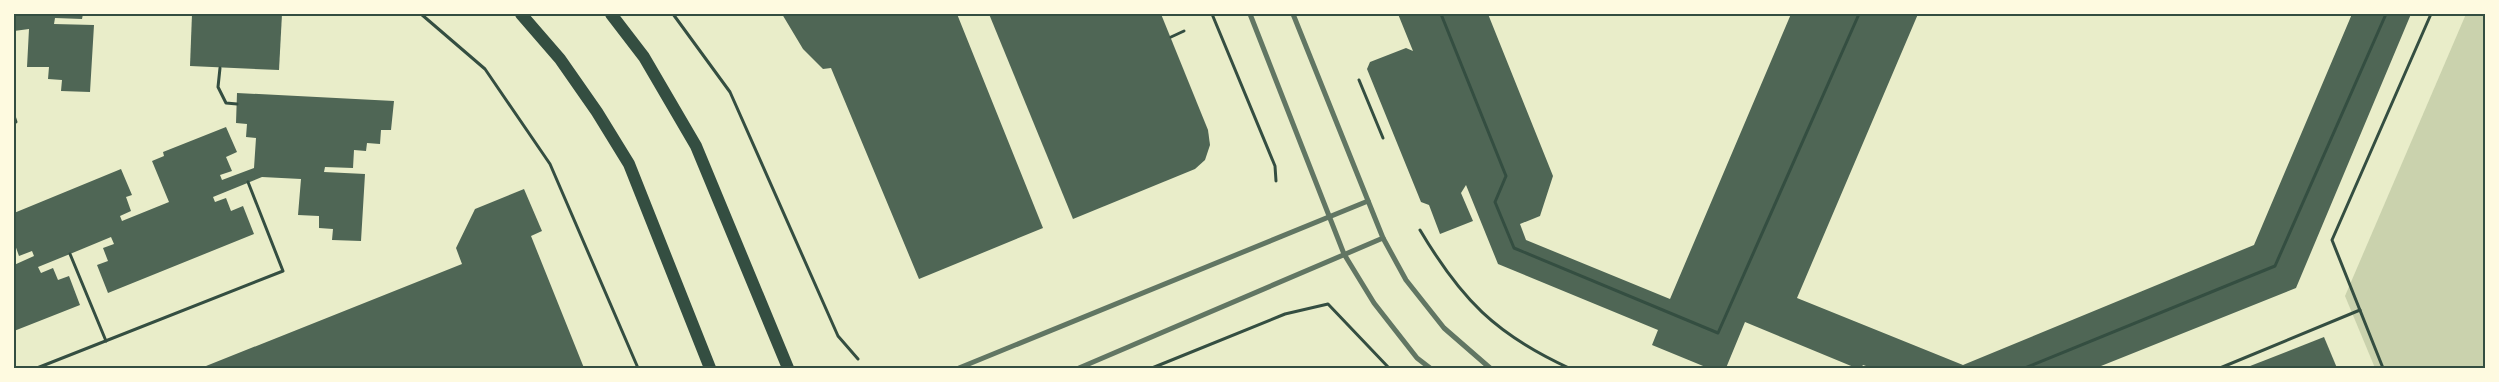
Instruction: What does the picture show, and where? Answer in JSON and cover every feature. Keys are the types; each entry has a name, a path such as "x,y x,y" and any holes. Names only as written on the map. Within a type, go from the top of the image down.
{"main road":[{"path":"520,14 560,59 597,112 629,164 710,368"},
{"path":"611,14 644,57 696,146 788,368"}],"street":[{"path":"1250,14 1344,254 1374,303 1417,358 1430,368"},
{"path":"1293,14 1383,238 1406,280 1444,328 1490,368"},
{"path":"959,368 1368,201"},
{"path":"1079,368 1383,238"}],"path":[{"path":"421,14 485,69 550,164 638,368"},
{"path":"673,14 730,92 838,336 858,359"},
{"path":"1212,14 1275,166 1276,181"},
{"path":"1440,14 1506,176 1494,202 1514,248 1718,333 1859,14"},
{"path":"2026,368 2275,266 2386,14"},
{"path":"2384,368 2332,240 2431,14"},
{"path":"1171,37 1184,31"},
{"path":"220,68 218,87 226,103 237,104"},
{"path":"1359,80 1384,138"},
{"path":"14,116 16,122 14,123"},
{"path":"37,368 283,270 248,182"},
{"path":"1420,230 1444,271 1467,299 1505,333 1569,368"},
{"path":"70,254 106,341"},
{"path":"1152,368 1285,314 1328,304 1389,368"},
{"path":"2220,368 2360,310"}],"green space":[{"path":"2466,14 2485,14 2485,368 2375,368 2345,296"}],"building":[{"path":"14,14 83,14 82,19 55,18 54,24 94,25 90,92 61,91 62,80 48,79 49,67 27,67 29,29 14,31"},
{"path":"192,14 282,14 279,70 190,66"},
{"path":"782,14 957,14 1043,228 919,279 831,68 823,69 803,49"},
{"path":"989,14 1161,14 1208,130 1210,145 1205,160 1195,169 1073,219"},
{"path":"1398,14 1488,14 1553,176 1540,216 1520,224 1526,240 1670,299 1791,14 1918,14 1797,298 1963,365 2254,245 2352,14 2411,14 2296,288 2096,368 1872,368 1863,365 1861,368 1856,368 1745,322 1726,368 1708,368 1652,345 1658,330 1498,264 1466,185 1461,193 1473,221 1440,234 1429,205 1421,202 1367,69 1370,62 1406,48 1413,51"},
{"path":"237,93 394,101 391,130 381,130 380,144 367,143 366,151 354,150 353,168 325,167 324,172 365,174 361,241 332,240 333,229 319,228 319,216 298,215 301,179 262,177 213,197 215,202 226,198 231,211 243,206 254,234 108,293 97,265 108,261 103,248 114,244 111,237 38,267 41,273 53,268 58,280 69,276 80,305 14,331 14,265 34,256 32,251 19,256 14,242 14,213 121,169 132,195 126,197 131,211 120,216 122,221 169,202 152,161 164,156 163,152 226,127 237,152 226,157 232,171 220,175 222,180 254,168 256,138 246,137 247,124 236,123"},
{"path":"524,189 542,231 531,236 584,368 201,368 462,264 456,248 475,209"},
{"path":"2324,337 2337,368 2245,368"}]}
